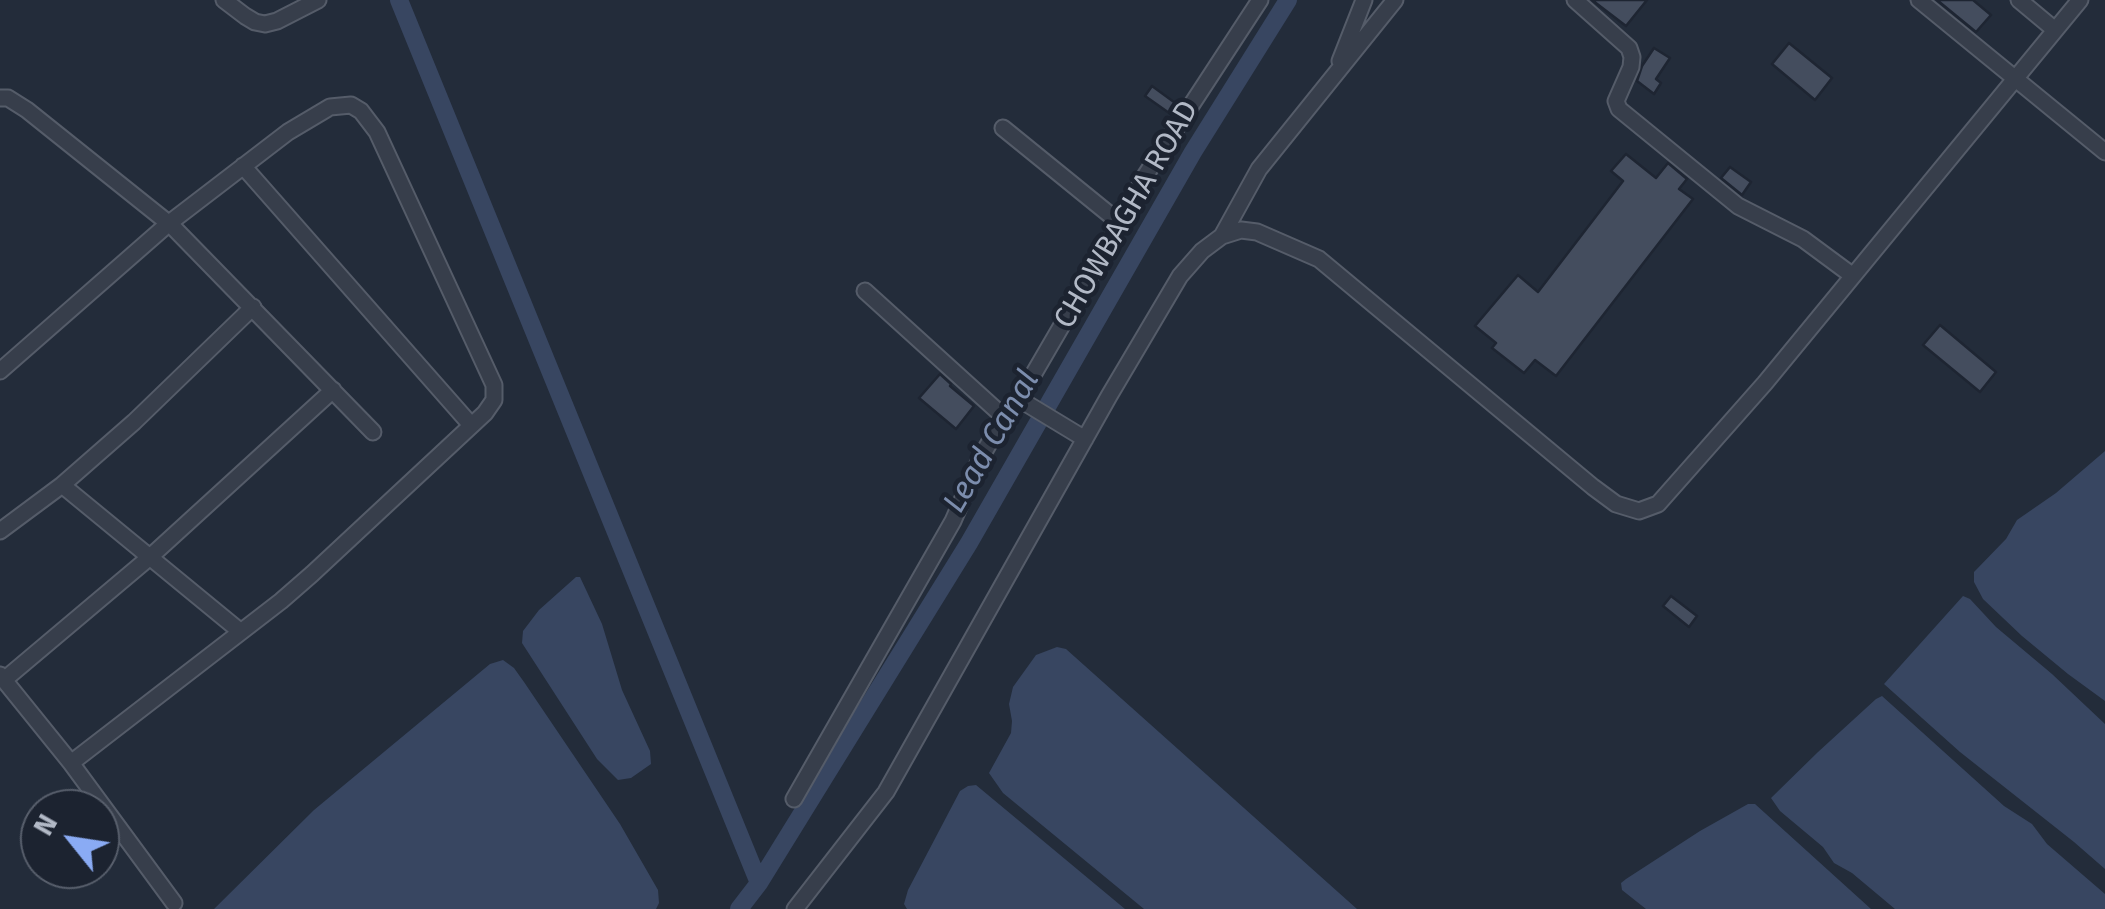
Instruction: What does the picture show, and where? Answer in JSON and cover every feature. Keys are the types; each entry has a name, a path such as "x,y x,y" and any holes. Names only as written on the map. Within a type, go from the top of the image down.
{"street":[{"path":"224,0 255,22 265,24 312,3"},
{"path":"1335,74 1364,0"},
{"path":"1222,236 1258,169 1395,0"},
{"path":"1576,0 1629,48 1630,67 1616,100 1619,109 1738,206 1803,238 1853,276"},
{"path":"1919,0 2105,152"},
{"path":"2019,0 2055,30"},
{"path":"795,909 886,792 1180,276 1222,236 1241,230 1258,232 1319,259 1593,487 1616,504 1639,511 1658,504 1765,383 2080,0"},
{"name":"CHOWBAGHA ROAD","path":"794,799 952,521 1004,418 1019,399 1145,176 1253,3"},
{"path":"0,98 8,98 27,110 168,224 373,432"},
{"path":"0,371 168,224 288,132 330,107 351,105 361,111 377,132 494,384 494,400 471,426 312,574 71,762"},
{"path":"1003,128 1120,223"},
{"path":"244,166 471,426"},
{"path":"864,290 1004,418"},
{"path":"0,531 62,486 253,307"},
{"path":"174,903 71,762 2,677 150,558 333,390"},
{"path":"1019,399 1086,438"},
{"path":"62,486 241,632"}],"water":[{"path":"2105,451 2105,701 2022,636 1983,599 1974,582 1974,572 2006,539 2017,520"},
{"path":"580,577 602,624 622,690 650,751 651,764 631,778 618,780 597,759 522,643 523,631 539,610"},
{"path":"1963,596 2105,724 2105,869 1960,752 1884,684"},
{"path":"1057,647 1066,649 1357,909 1144,909 1003,793 989,773 1011,733 1009,704 1013,687 1036,655"},
{"path":"503,660 524,682 620,824 658,890 656,909 214,909 314,810 490,664"},
{"path":"1882,696 2004,806 2032,824 2047,844 2105,894 2105,909 1895,909 1834,863 1823,847 1780,811 1771,798"},
{"path":"976,785 1125,909 907,909 904,904 908,890 960,791"},
{"path":"1748,804 1755,804 1871,909 1646,909 1622,890 1621,883 1626,879"}],"building":[{"path":"1592,0 1647,0 1626,26"},
{"path":"1937,0 1973,0 1991,15 1976,32"},
{"path":"1789,43 1832,78 1815,100 1772,64"},
{"path":"1654,48 1670,58 1656,79 1661,83 1654,94 1637,81"},
{"path":"1152,86 1178,105 1172,115 1145,96"},
{"path":"1626,154 1656,178 1668,163 1687,179 1679,189 1693,199 1556,376 1535,360 1524,373 1492,348 1496,343 1475,326 1518,275 1538,292 1623,181 1611,171"},
{"path":"1730,167 1751,182 1742,195 1721,178"},
{"path":"1940,325 1996,372 1980,392 1923,345"},
{"path":"940,374 974,406 956,429 919,398"},
{"path":"1671,596 1697,616 1689,627 1663,606"}],"waterway":[{"path":"399,0 759,883"},
{"name":"Lead Canal","path":"739,909 759,883 969,543 1193,152 1288,0"}]}
